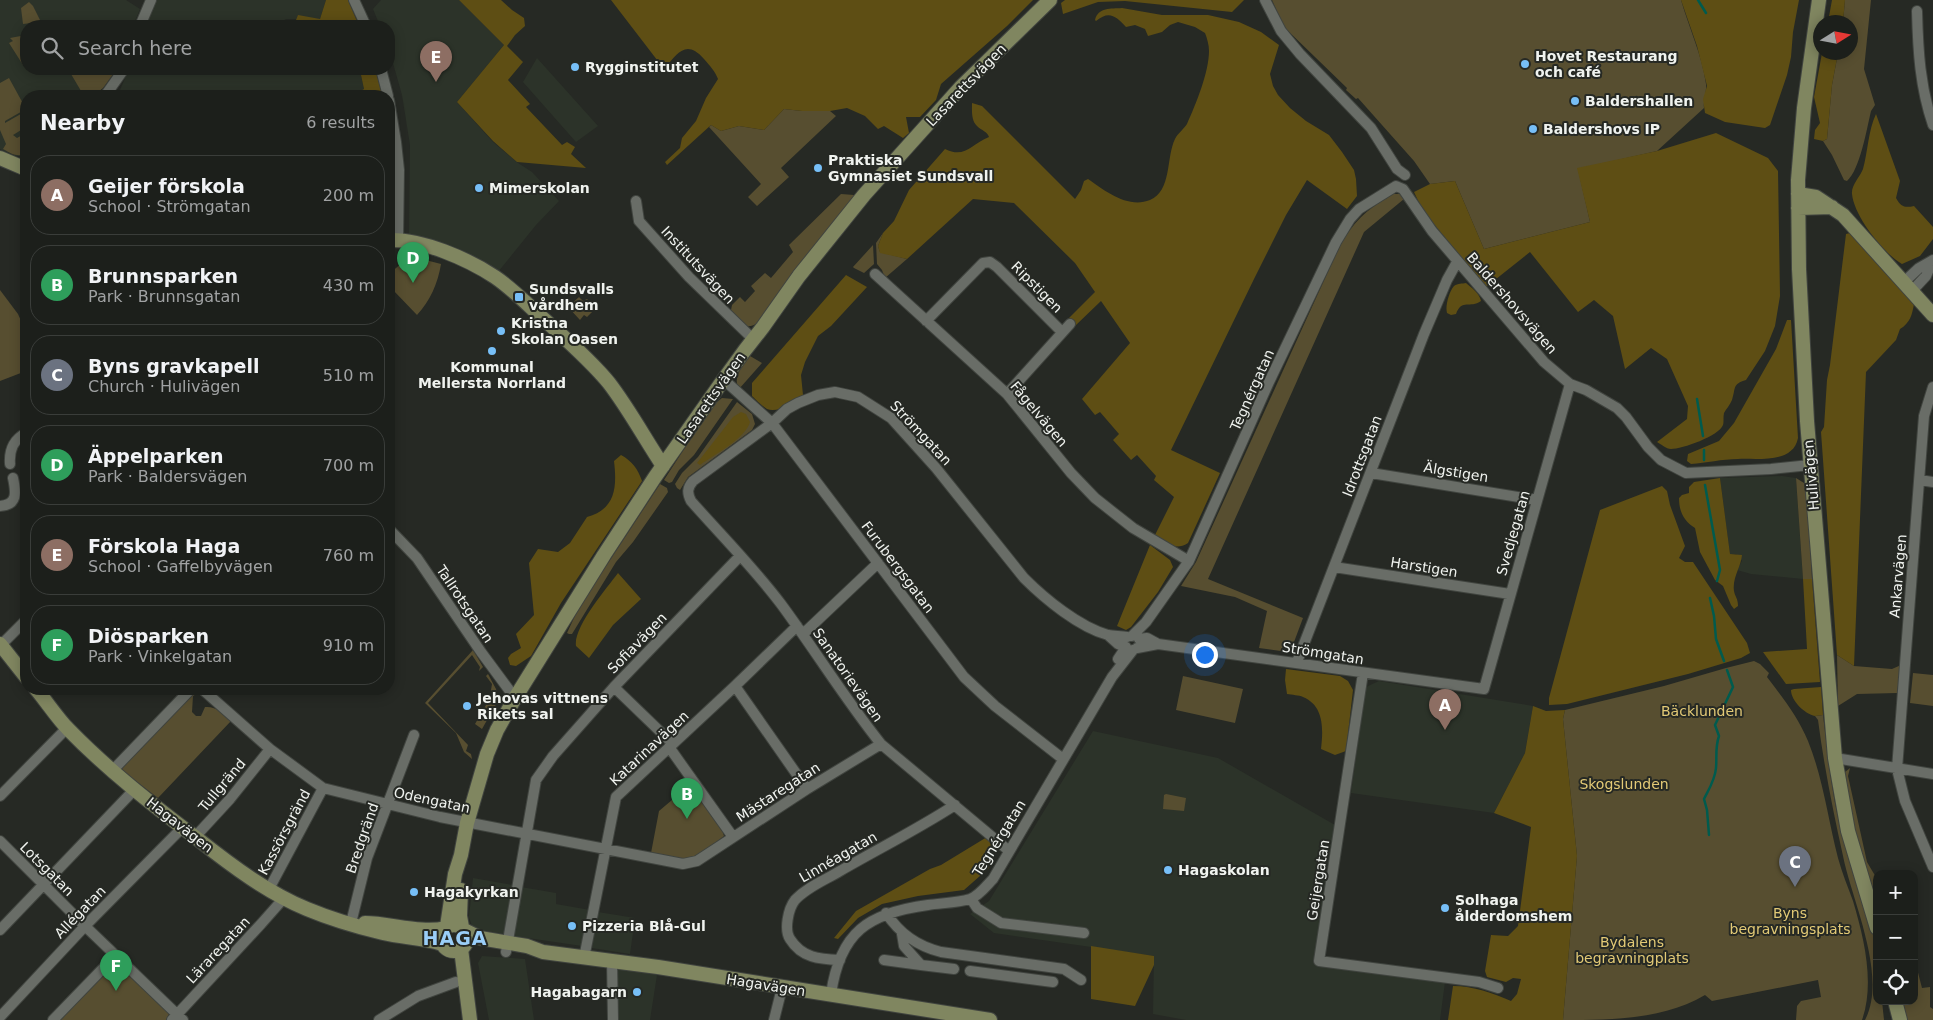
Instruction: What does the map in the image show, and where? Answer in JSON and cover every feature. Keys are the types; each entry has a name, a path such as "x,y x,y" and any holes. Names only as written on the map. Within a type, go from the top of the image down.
{"street":[{"path":"143,20 151,0"},
{"path":"354,0 363,20"},
{"name":"Lasarettsvägen","path":"446,927 455,874 467,823 488,754 498,730 515,698 663,466 723,379 754,340 799,276 864,195 961,87 1050,0"},
{"path":"1265,0 1281,31 1371,128 1397,169 1405,175"},
{"name":"Hulivägen","path":"1821,0 1804,108 1798,201 1799,269 1810,465 1835,758 1848,831 1873,915"},
{"path":"1917,11 1918,62 1924,98 1933,126"},
{"path":"109,90 120,75"},
{"path":"382,75 386,90"},
{"path":"395,136 398,170 395,212"},
{"path":"0,158 20,166"},
{"name":"Baldershovsvägen","path":"1398,186 1403,189 1432,232 1482,288 1526,344 1570,384 1586,390 1617,408 1626,417 1648,448 1661,460 1686,473 1810,465"},
{"name":"Tegnérgatan","path":"971,899 993,879 1008,850 1112,677 1116,663 1143,632 1146,622 1189,561 1336,242 1350,219 1359,209 1378,196 1398,186"},
{"name":"Institutsvägen","path":"636,201 639,221 689,277 754,340"},
{"path":"1798,201 1832,208 1843,215 1933,315"},
{"path":"395,240 432,248 456,257 495,277 515,293 565,338 607,381 663,466"},
{"path":"1908,287 1926,276 1933,260"},
{"name":"Ripstigen","path":"926,321 983,262 990,262 1066,328 1007,394"},
{"name":"Idrottsgatan","path":"1297,662 1424,334 1447,280 1457,262"},
{"name":"Fågelvägen","path":"874,274 1007,394 1071,473 1095,498 1132,528 1189,561"},
{"name":"Furubergsgatan","path":"723,379 772,423 967,681 995,706 1063,759"},
{"name":"Svedjegatan","path":"1484,689 1570,384"},
{"name":"Ankarvägen","path":"1933,388 1924,416 1897,769 1904,801 1933,866"},
{"name":"Strömgatan","path":"687,494 689,486 693,481 798,403 818,395 835,392 858,397 891,418 936,468 995,543 1036,590 1074,618 1108,635 1118,644 1132,643 1147,638 1158,644 1484,689"},
{"path":"10,464 9,454 13,444 20,436"},
{"name":"Älgstigen","path":"1371,473 1537,500"},
{"path":"0,506 10,504 14,500 16,495 13,478"},
{"path":"1920,480 1933,482"},
{"name":"Sanatorievägen","path":"687,494 691,502 763,581 800,630 864,724 881,744 1008,850"},
{"name":"Tallrotsgatan","path":"395,535 417,558 515,698"},
{"name":"Sofiavägen","path":"507,948 536,780 553,756 614,687 740,556"},
{"name":"Katarinavägen","path":"584,958 616,797 735,686 878,563"},
{"name":"Harstigen","path":"1334,567 1510,594"},
{"path":"20,626 0,645 20,670"},
{"name":"Geijergatan","path":"1363,673 1320,961 1479,982 1498,988"},
{"path":"735,686 808,789"},
{"path":"614,687 671,745 733,837"},
{"name":"Hagavägen","path":"41,695 67,728 134,790 182,828 284,898 307,909 383,933 424,939 454,948 507,948"},
{"path":"112,771 184,695"},
{"name":"Odengatan","path":"209,695 270,749 323,788 467,823 690,864"},
{"path":"0,796 67,728"},
{"name":"Bredgränd","path":"351,923 367,858 414,735"},
{"name":"Mästaregatan","path":"690,864 881,744"},
{"name":"Tullgränd","path":"195,837 230,799 270,749"},
{"path":"1835,758 1933,774"},
{"name":"Kassörsgränd","path":"269,889 323,788"},
{"path":"0,930 134,790"},
{"name":"Linnéagatan","path":"840,960 811,956 796,949 787,934 788,917 794,901 814,886 956,806"},
{"name":"Allégatan","path":"0,1016 85,926 182,828"},
{"name":"Lotsgatan","path":"0,841 177,1018"},
{"name":"Lasarettsvägen","path":"461,855 460,916 464,929"},
{"name":"Läraregatan","path":"177,1018 284,898"},
{"path":"831,994 840,960 847,944 859,930 873,919 886,913 907,908 971,899 977,908 1001,923 1084,934"},
{"path":"886,913 902,934 926,948 1064,969 1081,980"},
{"name":"Hagavägen","path":"351,923 382,923 426,930 437,930 446,927"},
{"path":"454,948 467,939 464,929 455,924 446,927 441,935 454,948 469,1014"},
{"name":"Hagavägen","path":"464,929 480,938 527,954 543,952 612,961 990,1020"},
{"path":"902,934 904,946 921,965"},
{"path":"454,948 456,982 460,997 469,1014"},
{"path":"53,1020 116,956"},
{"path":"884,960 954,969"},
{"path":"612,961 613,1020"},
{"path":"970,971 1052,982"},
{"path":"379,1020 418,996 456,982"},
{"path":"774,1020 782,988"},
{"path":"1890,1005 1891,1020"},
{"path":"1896,1005 1900,1020"}],"shaded area":[{"path":"0,0 126,0 140,9 135,20 20,20 20,75 113,75 100,90 20,90 20,156 14,156 0,149"},
{"path":"155,0 326,0 320,19 147,20"},
{"path":"326,0 348,0 356,20 296,20 298,15 320,19"},
{"path":"381,0 459,0 504,45 457,102 493,142 532,172 559,201 536,225 498,272 409,236 410,145 402,95 395,70 395,20 378,20 373,9"},
{"path":"459,0 501,0 524,18 525,26 507,46 523,62 508,80 530,104 526,107 562,145 567,142 575,147 571,154 586,168 517,162 493,141 457,102 504,45"},
{"path":"611,0 1033,0 1007,26 941,84 936,100 920,117 906,117 909,133 903,138 884,126 878,129 865,116 847,108 830,111 784,109 764,130 739,126 721,131 711,125 667,165 665,162 680,148 682,138 696,121 706,98 718,79 714,71 698,53 687,49 682,50 664,69"},
{"path":"1065,0 1244,0 1232,12 1125,1 1098,2 1063,14 1061,3"},
{"path":"1681,0 1799,0 1787,75 1770,125 1765,128 1725,122 1705,113 1703,99 1707,86 1697,46"},
{"path":"1832,0 1845,0 1844,15 1829,15"},
{"path":"1122,8 1162,15 1208,15 1239,22 1261,32 1279,45 1270,74 1278,95 1306,121 1329,135 1354,170 1356,179 1357,196 1347,209 1307,180 1286,215 1171,450 1220,473 1188,543 1179,547 1171,545 1155,535 1174,497 1154,480 1156,476 1137,455 1131,460 1113,440 1119,434 1100,412 1095,415 1082,399 1130,343 1101,301 1075,326 1068,319 1095,292 1075,263 1014,203 973,199 907,259 880,253 878,246 883,233 894,221 909,190 945,149 952,152 963,151 989,137 974,121 972,103 982,106 1075,199 1084,181 1088,179 1109,193 1133,202 1150,200 1157,196 1165,181 1172,146 1187,124 1201,88 1207,68 1208,44 1205,33 1195,27 1178,22 1170,25 1162,32 1148,36 1145,29 1135,25 1126,27 1116,17 1109,15 1095,20 1102,11"},
{"name":"Mimerskolan","path":"537,58 598,126 576,142 523,82"},
{"path":"1821,60 1837,60 1832,85 1827,139 1823,141 1814,139 1815,130 1820,123 1814,97"},
{"path":"126,75 361,75 364,89 362,90 120,90"},
{"path":"361,75 377,75 381,90 362,90 364,89"},
{"path":"1876,114 1900,181 1896,198 1904,206 1914,206 1933,227 1933,239 1920,256 1902,264 1886,252 1878,243 1858,213 1852,194 1854,184 1863,169 1871,127"},
{"path":"1716,133 1768,158 1778,171 1780,296 1775,326 1765,351 1746,380 1736,385 1732,400 1724,413 1723,425 1715,433 1700,441 1683,447 1669,449 1657,442 1687,419 1688,406 1667,359 1651,348 1625,369 1613,316 1594,300 1578,312 1530,252 1486,287 1423,211 1414,192 1430,184 1455,181 1484,249 1590,222 1577,168 1657,151"},
{"path":"1850,233 1914,304 1910,318 1900,329 1896,340 1866,372 1854,666 1837,655 1821,432 1824,427 1827,380 1846,234"},
{"path":"846,275 867,287 831,326 818,336 805,362 801,375 803,395 776,410 767,409 752,396 752,383"},
{"path":"1466,283 1473,289 1481,301 1461,306 1456,314 1451,315 1447,313 1447,303 1452,289 1457,284"},
{"path":"1787,320 1791,320 1798,438 1795,446 1782,456 1774,458 1732,459 1691,464 1687,461 1688,454 1719,441 1734,423 1776,349"},
{"path":"741,412 746,414 750,422 742,434 729,446 700,465 697,463 733,417"},
{"path":"621,455 634,466 642,481 561,603 531,656 516,666 510,665 508,658 521,648 516,634 534,615 529,563 538,549 558,552 570,543 587,517 604,509 609,503 614,488 614,461"},
{"path":"1782,476 1796,478 1803,579 1751,574 1737,570 1742,561 1736,554 1730,555 1720,478"},
{"path":"1720,478 1730,554 1742,555 1734,582 1738,606 1734,609 1723,586 1715,580 1700,552 1695,528 1683,516 1679,503 1679,498 1689,493 1689,487 1694,482"},
{"path":"1662,486 1667,491 1670,505 1685,546 1679,558 1685,562 1693,562 1747,643 1750,653 1741,658 1688,674 1567,704 1549,705 1549,698 1600,510"},
{"path":"1150,545 1170,560 1173,567 1158,592 1131,627 1126,630 1117,626"},
{"path":"618,573 641,599 613,625 589,658 576,646 576,638 592,608"},
{"path":"1803,579 1812,579 1820,682 1786,684 1763,652 1807,649"},
{"path":"1286,669 1340,676 1348,681 1353,690 1346,751 1335,755 1321,749 1322,727 1319,713 1310,701 1301,696 1287,694"},
{"path":"1379,681 1533,706 1525,753 1494,813 1351,793 1366,687"},
{"path":"1821,687 1823,715 1815,716 1807,713 1796,703 1791,690 1794,689"},
{"path":"1533,706 1546,711 1565,710 1563,719 1577,856 1563,1020 1448,1020 1453,986 1476,989 1511,1001 1517,994 1521,979 1513,978 1506,982 1487,977 1485,971 1491,935 1508,936 1518,926 1531,827 1494,813 1525,753"},
{"name":"Hagaskolan","path":"1093,731 1218,758 1335,825 1315,964 1445,982 1440,1020 1186,1020 1153,1014 1154,956 994,933 970,914 989,901"},
{"path":"987,837 991,848 989,868 964,890 918,896 882,904 858,918 838,939 834,938 856,911 930,869 941,865"},
{"path":"473,878 513,885 505,934 481,930 472,926 469,917"},
{"path":"521,887 556,893 556,904 590,910 582,946 514,936"},
{"path":"598,912 635,918 630,954 592,948"},
{"path":"1091,946 1154,956 1154,965 1135,1006 1091,999"},
{"path":"482,956 525,959 534,1020 489,1020 478,963"},
{"path":"617,970 657,975 650,1020 616,1020"}],"green space":[{"name":"Baldershovs IP","path":"1272,0 1681,0 1704,73 1706,87 1704,108 1657,151 1578,169 1590,222 1484,249 1455,181 1430,184 1414,161 1358,98 1356,99 1346,90 1347,88 1284,27"},
{"path":"1845,0 1871,0 1864,69 1875,105 1871,111 1856,168 1847,181 1844,180 1823,141 1827,139 1832,85 1837,60 1858,60 1858,15 1844,15"},
{"path":"29,2 40,20 22,20 21,8"},
{"path":"20,36 20,60 9,43 13,41 10,38"},
{"path":"72,75 113,75 100,90 80,90"},
{"path":"9,78 20,98 20,112 5,121 5,123 20,114 20,131 13,135 17,138 20,136 20,155 3,149 6,144 0,130 0,83"},
{"path":"784,109 830,111 836,116 781,168 789,177 757,206 748,197 761,184 709,127 711,125 721,131 739,126 764,130"},
{"path":"841,194 854,195 856,199 759,322 748,326 732,316 732,305 740,297 745,302 755,291 751,286 765,273 771,278 793,252 789,245"},
{"path":"1393,194 1401,194 1404,199 1364,232 1208,579 1303,618 1291,650 1288,652 1259,648 1267,611 1235,597 1181,586 1196,562 1341,243 1352,227 1364,215"},
{"path":"883,233 878,246 880,252 907,259 885,278 877,264 876,243"},
{"path":"873,245 874,264 864,273 854,268 853,267"},
{"path":"410,256 441,264 433,291 417,315 395,292 395,269"},
{"path":"0,290 20,318 20,373 0,381"},
{"path":"579,297 583,301 587,299 596,308 587,317 584,315 580,320 568,307"},
{"path":"750,356 762,363 739,389 737,384 738,375"},
{"path":"722,398 733,399 694,455 679,470 672,482 669,483 664,480 712,406"},
{"path":"737,402 752,414 755,424 752,430 688,477 680,490 677,488 675,484 682,473 698,457"},
{"path":"1796,478 1804,483 1807,491 1812,579 1803,579"},
{"path":"660,484 667,488 668,492 633,542 616,562 572,634 567,633 579,607"},
{"path":"473,650 483,667 479,671 480,667 472,655 428,703 468,745 466,751 471,754 472,759 464,752 456,733 425,703"},
{"path":"1837,655 1854,666 1892,669 1901,665 1897,693 1857,694 1838,706"},
{"path":"1754,661 1769,673 1767,677 1789,708 1808,741 1818,769 1838,858 1853,901 1864,945 1868,991 1862,1020 1796,1020 1797,1006 1801,1001 1821,997 1818,980 1712,1001 1705,995 1672,1009 1636,1017 1563,1020 1577,856 1563,719 1565,710 1664,686"},
{"path":"1913,673 1933,675 1933,706 1910,703"},
{"path":"488,674 499,699 482,729 475,724 493,693 491,690 492,684 486,676"},
{"path":"1183,676 1243,689 1235,723 1176,710"},
{"path":"189,695 195,695 192,712 196,716 201,716 205,707 209,707 219,711 231,721 158,798 120,769"},
{"path":"1823,715 1839,824 1873,934 1873,982 1866,938 1847,874 1829,788 1818,720 1815,716"},
{"path":"1850,768 1848,776 1867,862 1873,872 1873,891 1852,825 1845,772"},
{"path":"692,783 721,827 724,836 690,861 651,853 659,811"},
{"path":"1164,795 1186,798 1184,811 1163,809"},
{"path":"118,962 169,1014 166,1020 57,1020 114,963"},
{"path":"1918,972 1922,988 1930,987 1930,1007 1933,1009 1933,1020 1905,1020 1903,1005 1918,1005"},
{"path":"1873,982 1873,1005 1882,1005 1884,1020 1865,1020 1871,1002"}],"waterway":[{"path":"1698,0 1706,13"},
{"path":"1697,399 1703,436"},
{"path":"1704,450 1704,460"},
{"path":"1705,485 1720,570 1717,581"},
{"path":"1710,598 1716,639 1724,661"},
{"path":"1709,835 1704,799 1715,772 1719,736 1715,725 1733,687 1727,670"}],"place":[{"name":"Hovet Restaurang och café","path":"1525,64"},
{"name":"Rygginstitutet","path":"575,67"},
{"name":"Förskola Haga","path":"436,82"},
{"name":"Baldershallen","path":"1575,101"},
{"name":"Baldershovs IP","path":"1533,129"},
{"name":"Praktiska Gymnasiet Sundsvall","path":"818,168"},
{"name":"Mimerskolan","path":"479,188"},
{"name":"Äppelparken","path":"413,283"},
{"name":"Sundsvalls vårdhem","path":"519,297"},
{"name":"Kristna Skolan Oasen","path":"501,331"},
{"name":"Kommunal Mellersta Norrland","path":"492,351"},
{"name":"Jehovas vittnens Rikets sal","path":"467,706"},
{"name":"Geijer förskola","path":"1445,730"},
{"name":"Brunnsparken","path":"687,819"},
{"name":"Hagaskolan","path":"1168,870"},
{"name":"Byns gravkapell","path":"1795,887"},
{"name":"Hagakyrkan","path":"414,892"},
{"name":"Solhaga ålderdomshem","path":"1445,908"},
{"name":"Pizzeria Blå-Gul","path":"572,926"},
{"name":"Diösparken","path":"116,991"},
{"name":"Hagabagarn","path":"637,992"}],"district":[{"name":"HAGA","path":"455,938"}],"park label":[{"name":"Bäcklunden","path":"1702,711"},
{"name":"Skogslunden","path":"1624,784"},
{"name":"Byns begravningsplats","path":"1790,922"},
{"name":"Bydalens begravningplats","path":"1632,950"}]}
